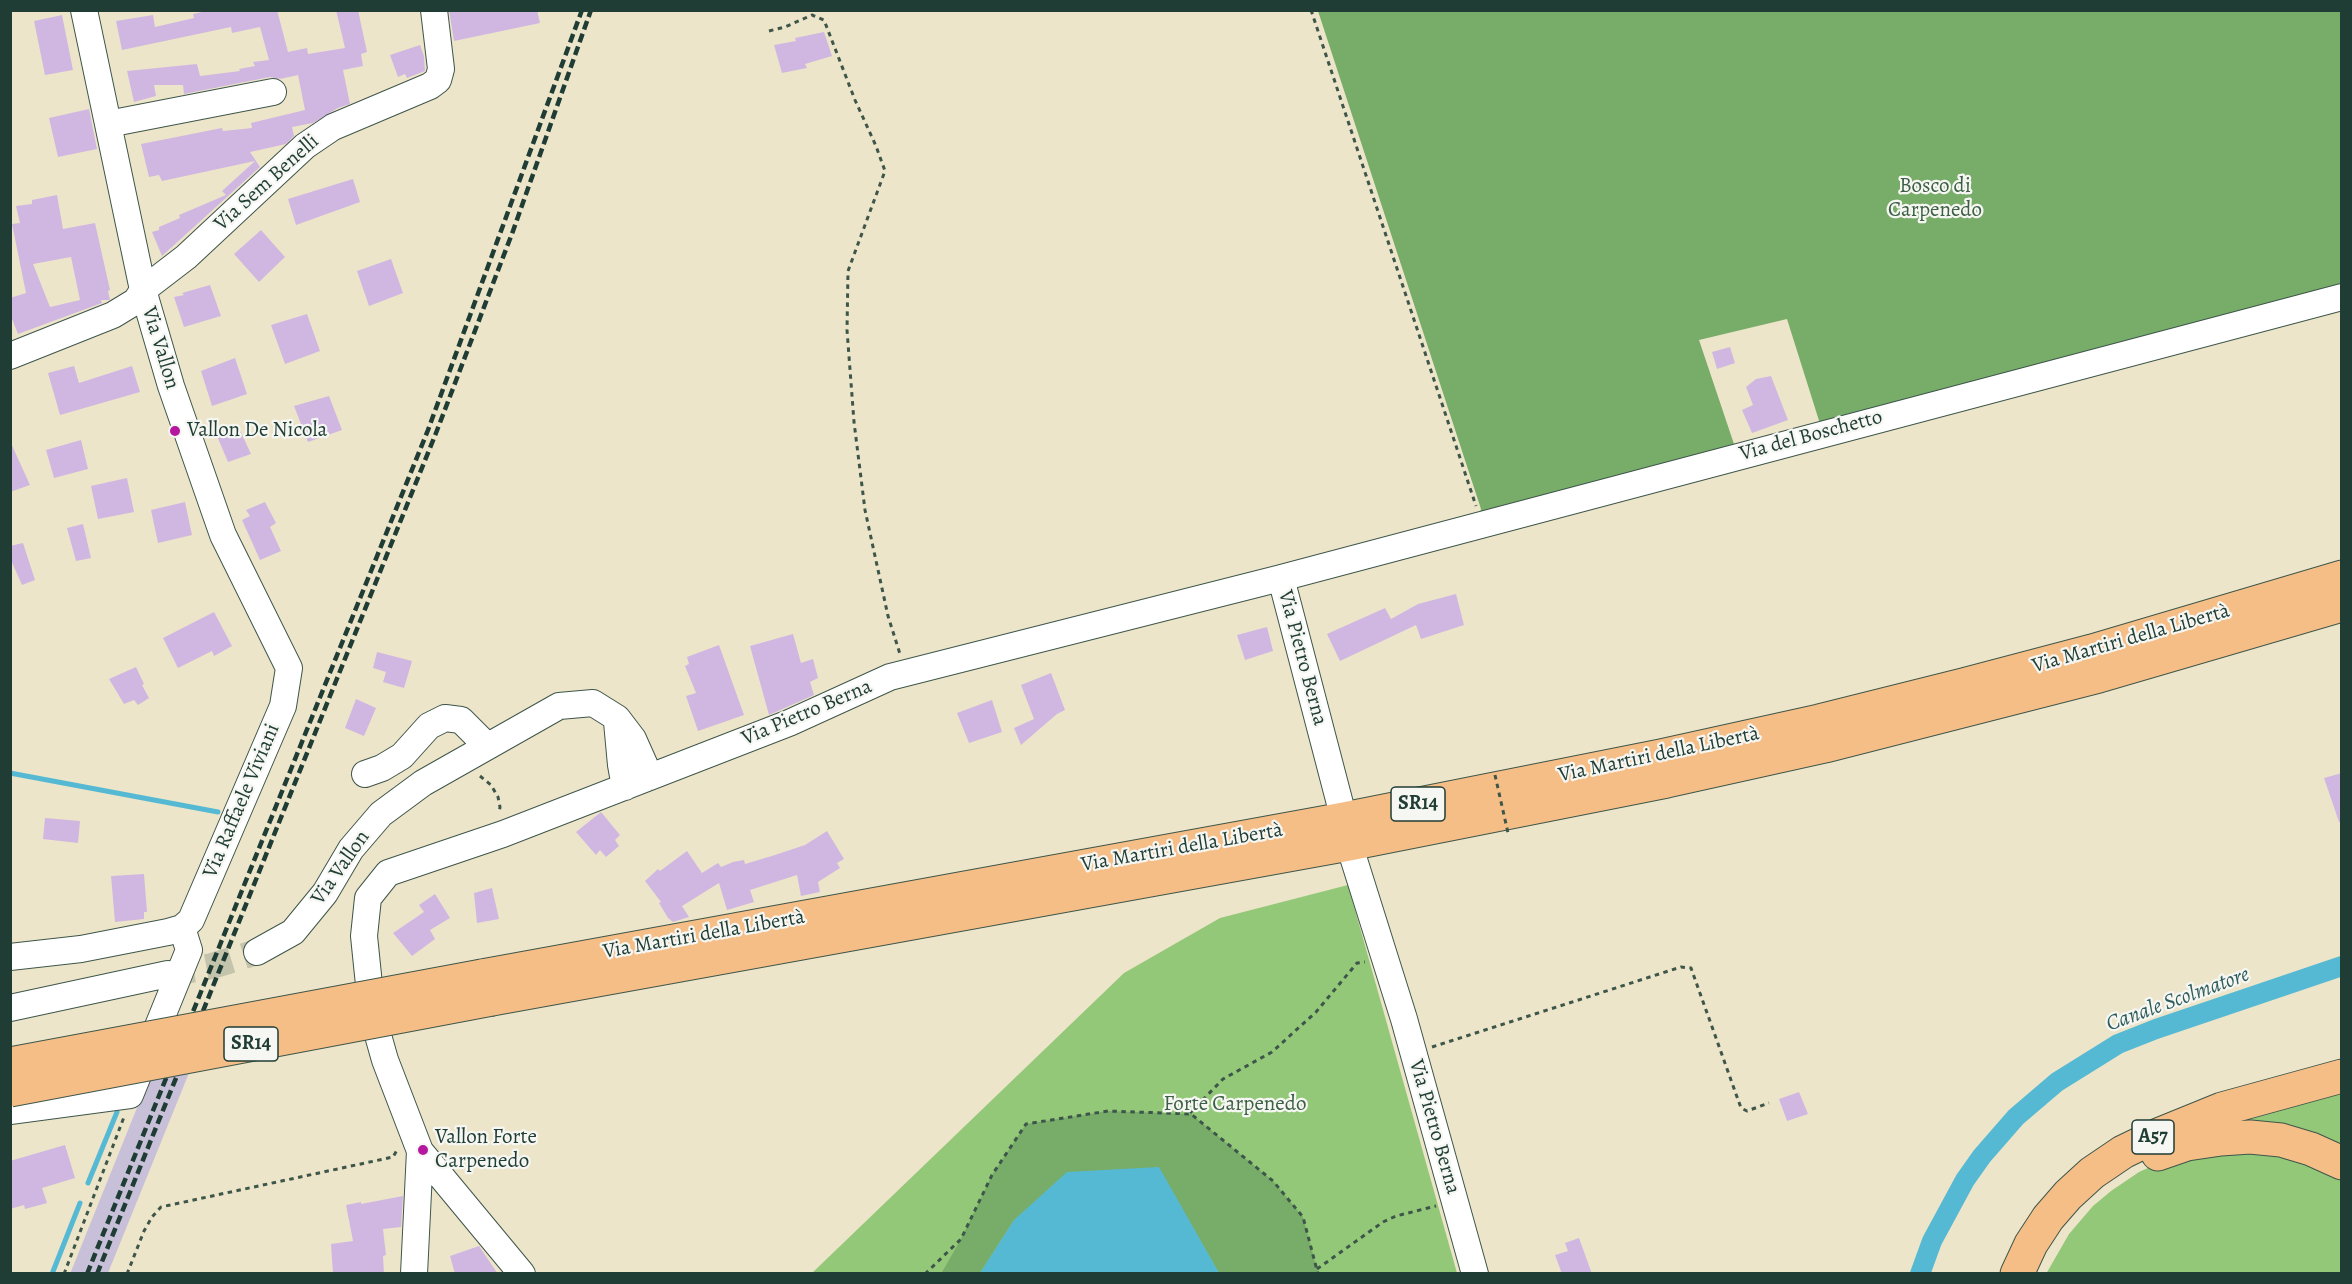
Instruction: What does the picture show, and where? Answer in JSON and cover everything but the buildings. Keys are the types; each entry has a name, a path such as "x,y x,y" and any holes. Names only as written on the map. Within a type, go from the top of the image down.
{"main road":[{"name":"Via Martiri della Libertà","path":"1347,831 1819,721 2092,651 2342,577"},
{"name":"Via Martiri della Libertà","path":"10,1064 487,988 1347,831 1666,781 1825,746 2099,676 2342,605"},
{"name":"Via Martiri della Libertà","path":"10,1090 487,988"},
{"name":"A57","path":"2017,1274 2031,1244 2048,1218 2092,1173 2123,1152 2222,1109 2342,1076"},
{"name":"A57","path":"2039,1274 2056,1239 2087,1203 2128,1171 2187,1144 2250,1137 2281,1140 2342,1163"}],"street":[{"name":"Via Vallon","path":"84,10 143,290 171,386 223,535 289,668"},
{"name":"Via Sem Benelli","path":"143,290 186,257 304,146 333,127 430,86 438,80 441,69 434,10"},
{"path":"108,124 273,92"},
{"path":"10,356 113,315 136,301 143,290"},
{"name":"Via del Boschetto","path":"1281,578 2342,297"},
{"name":"Via Pietro Berna","path":"409,1149 372,1014 364,936 368,898 388,873 503,834 789,723 890,677 1281,578 1347,831 1414,1053 1475,1274"},
{"name":"Via Raffaele Viviani","path":"182,928 190,920 280,715 289,668"},
{"name":"Via Vallon","path":"257,952 293,932 325,893 351,849 381,814 423,783 559,706 593,703 617,717 633,739 650,777"},
{"path":"617,717 625,787"},
{"path":"365,774 382,768 402,756 429,726 445,718 461,720 487,746"},
{"path":"10,957 81,949 182,928 189,950 130,1095 10,1111"},
{"path":"10,1008 168,974"},
{"path":"409,1149 414,1274"},
{"path":"409,1149 522,1274"}],"path":[{"path":"1311,10 1476,502 1474,526"},
{"path":"769,31 785,27 812,15 824,20 885,171 848,271 847,330 854,422 865,510 888,616 905,673"},
{"path":"473,776 479,774 491,785 500,807 498,818"},
{"path":"1496,775 1508,832"},
{"path":"1190,1113 1223,1079 1272,1052 1316,1012 1357,963 1384,958"},
{"path":"1414,1053 1681,967 1691,968 1741,1108 1747,1111 1769,1103"},
{"path":"64,1274 122,1123 130,1095"},
{"path":"925,1274 962,1239 992,1175 1026,1124 1108,1111 1190,1113 1273,1181 1303,1217 1317,1271 1383,1222 1396,1216 1455,1201"},
{"path":"127,1274 144,1231 152,1216 161,1207 393,1157 409,1149"}],"shaded area":[{"path":"191,1068 108,1273 70,1274 149,1078"}],"green space":[{"name":"Bosco di Carpenedo","path":"1318,11 2341,11 2341,290 1821,427 1787,319 1699,340 1736,450 1479,518 1481,509"},
{"name":"Forte Carpenedo","path":"1348,885 1457,1273 811,1274 1124,973 1220,918"},
{"path":"2341,1082 2341,1157 2295,1139 2247,1132 2208,1133 2184,1137 2144,1150 2115,1166 2081,1193 2054,1224 2026,1273 2023,1274 2043,1235 2064,1206 2098,1175 2114,1164 2163,1137 2198,1123"},
{"path":"1108,1111 1191,1114 1273,1181 1303,1217 1318,1273 1219,1273 1158,1167 1014,1220 980,1273 941,1274 992,1175 1026,1124"},
{"path":"2205,1151 2287,1155 2341,1177 2341,1273 2046,1274 2069,1234 2093,1206 2111,1191 2139,1172 2159,1163"}],"water":[{"path":"1159,1167 1219,1273 980,1273 1014,1220 1067,1172"}],"waterway":[{"path":"10,773 218,812"},
{"name":"Canale Scolmatore","path":"1920,1274 1932,1241 1965,1180 1982,1156 2016,1117 2057,1082 2118,1044 2342,966"},
{"path":"88,1183 117,1112"},
{"path":"52,1274 80,1203"}],"tunnel":[{"path":"168,974 212,966 257,952"}],"railway":[{"path":"87,1274 428,430 582,10"},
{"path":"97,1274 436,433 513,231 591,10"}],"place":[{"name":"Vallon De Nicola","path":"175,431"},
{"name":"Vallon Forte Carpenedo","path":"423,1150"}]}
